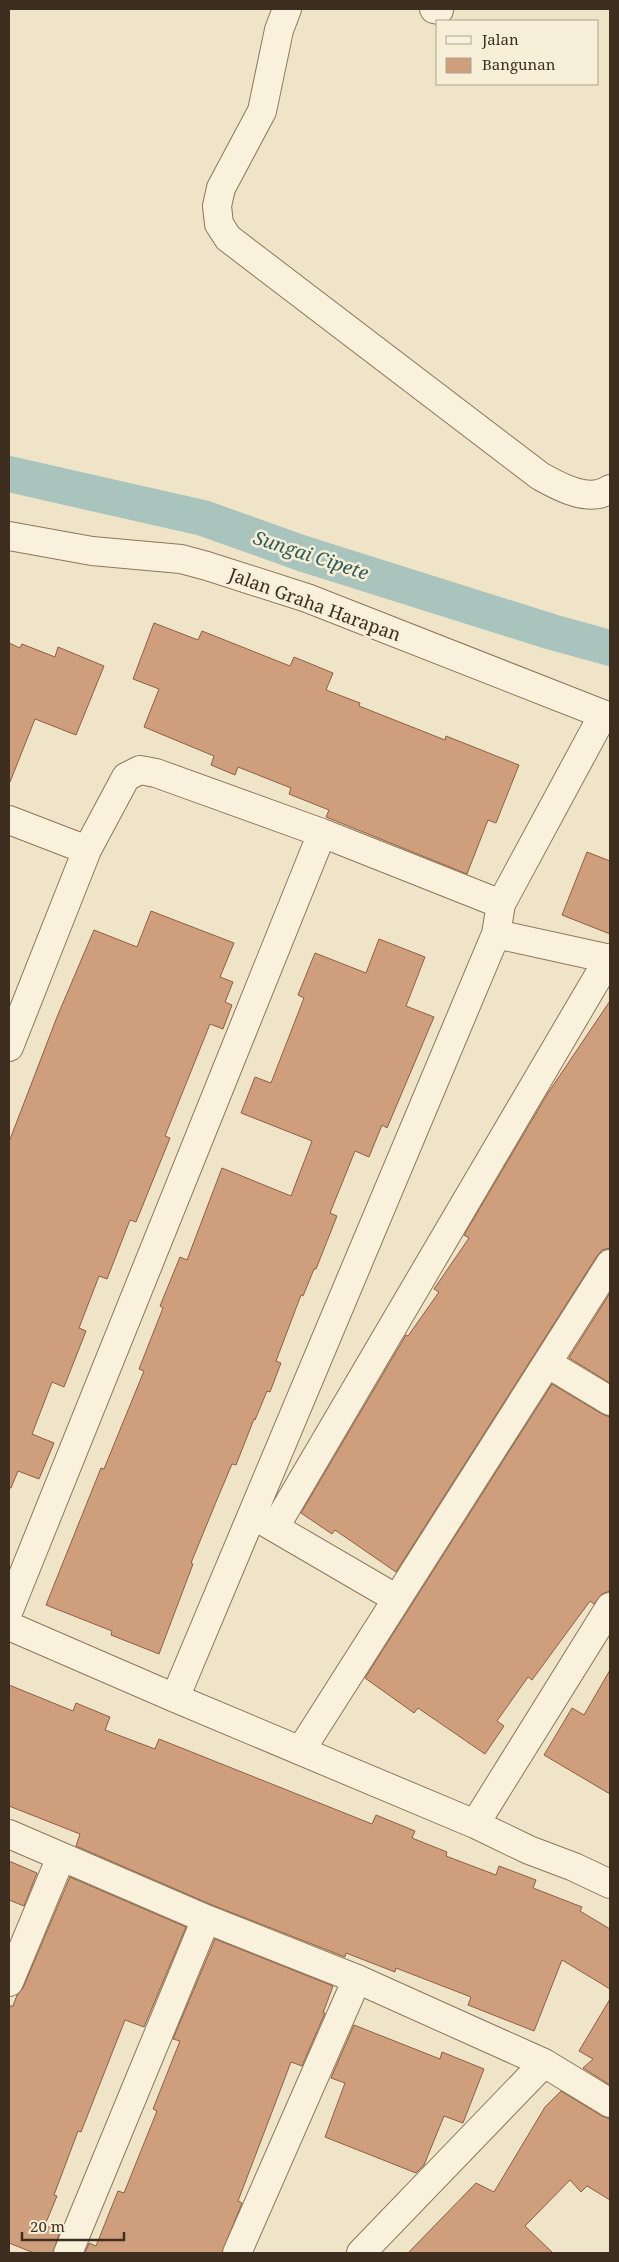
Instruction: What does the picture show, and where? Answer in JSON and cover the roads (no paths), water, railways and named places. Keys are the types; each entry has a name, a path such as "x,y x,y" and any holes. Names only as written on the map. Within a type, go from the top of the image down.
{"street":[{"path":"287,9 279,30 262,111 221,188 217,206 218,224 228,238 540,476 566,490 590,494 610,489"},
{"name":"Jalan Graha Harapan","path":"9,536 92,552 182,559 207,566 307,598 606,716"},
{"path":"175,1698 496,934 501,904 606,716"},
{"path":"9,1045 87,850 126,777 140,770 156,773 322,832 501,904"},
{"path":"9,820 87,850"},
{"path":"9,1610 322,832"},
{"path":"275,1527 610,959 496,934"},
{"path":"301,1750 610,1264"},
{"path":"547,1363 610,1401"},
{"path":"251,1515 275,1527 397,1599"},
{"path":"475,1824 610,1607"},
{"path":"9,1626 475,1824 529,1850 574,1867 610,1884"},
{"path":"9,1834 206,1919 357,1979 544,2062 610,2103"},
{"path":"9,1982 61,1857"},
{"path":"68,2253 206,1919"},
{"path":"237,2253 357,1979"},
{"path":"361,2253 544,2062"}],"waterway":[{"name":"Sungai Cipete","path":"9,474 203,518 301,553 552,632 610,648"}]}
